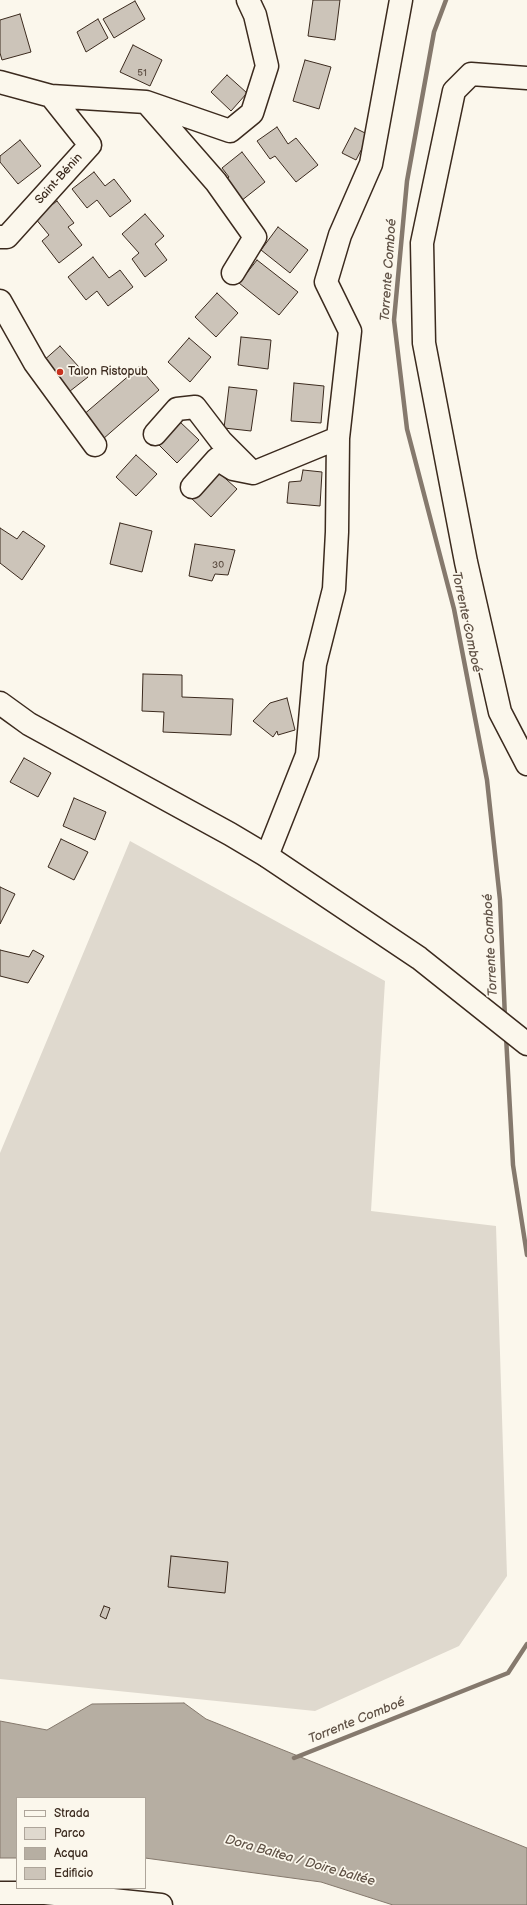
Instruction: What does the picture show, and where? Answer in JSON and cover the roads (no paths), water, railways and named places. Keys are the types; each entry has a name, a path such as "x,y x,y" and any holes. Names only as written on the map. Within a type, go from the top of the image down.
{"main road":[{"path":"0,82 51,96 146,102 230,131 252,113 267,66 255,15 248,0"},
{"path":"267,856 307,755 315,664 334,589 337,532 338,438 350,331 326,282 340,235 371,164 401,0"},
{"path":"527,78 471,74 454,91 422,243 424,343 466,562 500,712 527,764"},
{"name":"Saint-Bénin","path":"0,237 7,237 90,145 51,96"},
{"path":"146,102 216,182 255,237 233,273"},
{"path":"0,301 35,363 95,445"},
{"path":"155,434 177,409 195,407 221,441 252,473"},
{"path":"192,487 217,459 233,469 252,473 338,438"},
{"path":"0,703 29,724 230,834 267,856 419,958 527,1044"},
{"path":"0,1893 45,1893 161,1905"}],"water":[{"name":"Dora Baltea / Doire baltée","path":"184,1703 206,1719 527,1848 527,1905 393,1905 321,1882 146,1858 146,1797 16,1797 16,1858 0,1858 0,1721 47,1730 92,1704"}],"waterway":[{"name":"Torrente Comboé","path":"446,0 434,32 407,181 394,320 407,429 454,609 487,780 500,900 505,1018"},
{"name":"Torrente Comboé","path":"506,1036 513,1165 527,1255"},
{"name":"Torrente Comboé","path":"294,1758 508,1673 527,1644"}],"place":[{"name":"Talon Ristopub","path":"60,372"}]}
